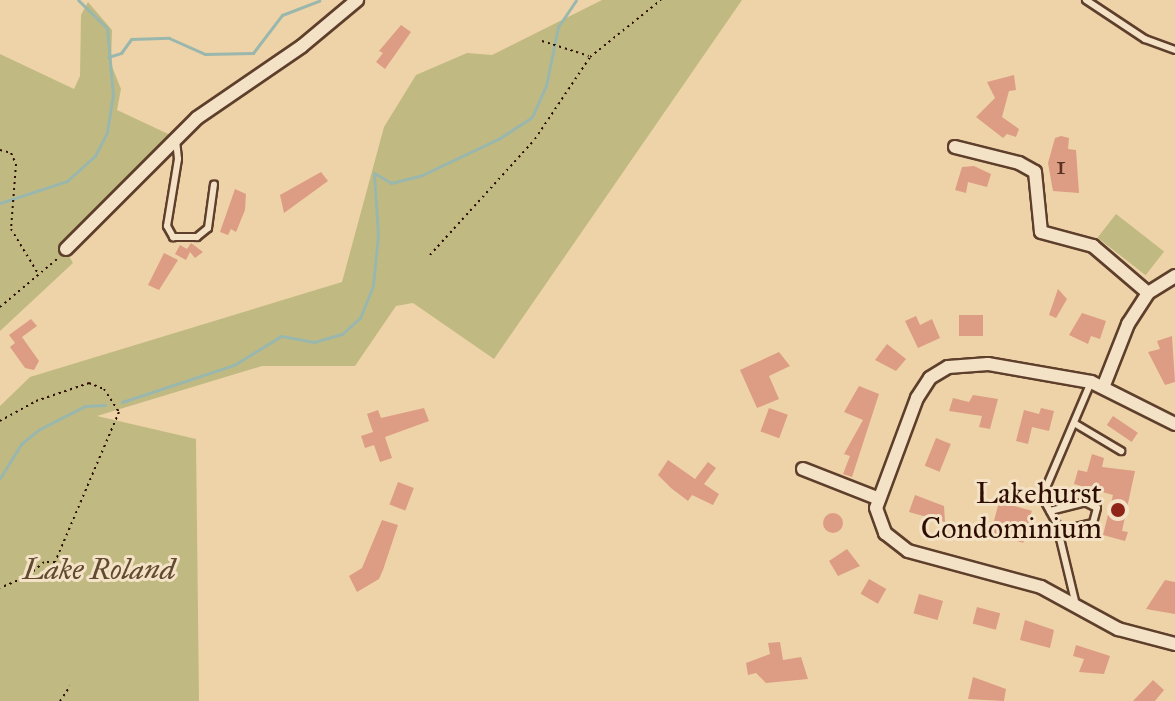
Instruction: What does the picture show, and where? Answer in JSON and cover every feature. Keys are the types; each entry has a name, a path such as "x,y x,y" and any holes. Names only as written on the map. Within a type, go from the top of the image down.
{"street":[{"path":"66,249 197,118 272,68 357,0"},
{"path":"955,147 1019,163 1035,172 1041,232 1093,246 1148,293"},
{"path":"1104,385 1128,324 1148,293 1175,276"},
{"path":"1175,424 1104,385 1091,382 988,364 938,372 917,398 877,498 885,533 908,551 1041,587 1075,601 1118,629 1175,644"},
{"path":"803,469 877,498"}],"lane":[{"path":"1086,0 1145,39 1175,50"},
{"path":"176,140 178,159 167,226 173,237 197,237 208,228 214,184"},
{"path":"1075,601 1058,531 1044,492 1091,382"},
{"path":"1074,423 1121,451"},
{"path":"1050,511 1085,502 1097,508 1093,523 1058,531"}],"path":[{"path":"430,255 535,139 590,57 661,0"},
{"path":"542,41 557,42 590,57"},
{"path":"0,150 11,153 16,164 11,229 39,275"},
{"path":"0,307 66,249"},
{"path":"0,421 81,384 104,389 116,403 118,422 79,495 55,562 44,562 14,584 0,588"},
{"path":"60,701 70,686"}],"green space":[{"name":"Lake Roland","path":"602,0 742,0 494,359 413,303 396,306 355,366 262,366 97,416 196,439 199,701 0,701 0,406 30,377 342,282 384,127 416,75 467,53 492,55"},
{"path":"88,2 112,30 111,64 121,89 117,110 179,139 64,248 73,263 0,331 0,54 74,89 80,76 81,15"},
{"path":"1116,214 1164,252 1146,275 1098,238"}],"building":[{"path":"401,25 411,32 385,69 376,62 383,53 379,51"},
{"path":"1014,75 1016,90 1009,91 1002,117 1019,129 1016,137 1007,134 1003,138 976,117 995,98 987,82"},
{"path":"1055,138 1069,138 1068,149 1076,150 1079,193 1053,191 1048,163"},
{"path":"974,166 991,174 987,187 968,182 966,193 955,190 962,167"},
{"path":"321,172 328,181 284,213 280,195"},
{"path":"235,189 246,194 245,210 236,232 231,229 228,235 220,232"},
{"path":"191,243 203,252 195,258 190,252 186,260 175,254 180,245 187,249"},
{"path":"164,253 178,260 159,290 148,285"},
{"path":"1058,289 1067,299 1056,318 1049,315"},
{"path":"1082,313 1106,321 1100,339 1091,336 1088,344 1069,335"},
{"path":"959,315 983,315 983,336 959,336"},
{"path":"916,316 920,325 932,319 940,338 918,348 905,321"},
{"path":"31,319 37,326 22,337 39,361 34,370 25,368 10,347 15,343 9,335"},
{"path":"1172,336 1175,382 1165,385 1148,352 1160,349 1157,341"},
{"path":"887,344 906,359 896,371 875,360"},
{"path":"779,352 790,366 769,376 779,399 757,408 740,370"},
{"path":"859,386 879,394 852,477 843,474 850,456 844,454 863,420 844,412"},
{"path":"973,395 998,399 990,429 979,427 982,416 949,411 953,398 969,402"},
{"path":"424,408 429,421 385,437 392,458 380,462 374,445 365,448 361,436 373,432 367,414 378,410 381,418"},
{"path":"769,408 788,415 779,438 760,431"},
{"path":"1041,408 1054,411 1049,431 1032,427 1028,444 1016,441 1024,410 1039,414"},
{"path":"1113,416 1138,433 1132,442 1107,425"},
{"path":"936,438 951,444 940,472 925,466"},
{"name":"Lakehurst Condominium","path":"1092,454 1104,458 1102,467 1135,471 1122,531 1128,532 1125,541 1103,535 1113,495 1074,484 1078,470 1087,472"},
{"path":"668,460 695,479 708,462 716,468 704,484 719,494 713,505 692,495 688,501 658,475"},
{"path":"398,482 414,488 405,510 389,504"},
{"path":"915,495 944,506 945,522 909,512"},
{"path":"999,502 1032,511 1023,543 990,534"},
{"path":"833,513 840,516 843,523 840,530 833,533 826,530 823,523 826,516"},
{"path":"382,520 398,525 383,570 379,579 357,592 349,576 362,568"},
{"path":"847,549 860,566 838,576 829,561"},
{"path":"869,579 886,589 878,604 860,594"},
{"path":"1165,580 1175,582 1175,614 1146,609"},
{"path":"919,594 943,601 938,620 913,613"},
{"path":"977,607 1000,613 996,630 973,623"},
{"path":"1025,620 1054,630 1050,648 1020,640"},
{"path":"780,642 783,660 801,657 808,679 766,683 756,673 748,675 746,663 770,654 768,643"},
{"path":"1076,645 1110,656 1104,674 1079,672 1084,659 1073,656"},
{"path":"973,677 1006,689 1004,701 968,699"},
{"path":"1153,680 1164,690 1155,701 1133,701"}],"waterway":[{"path":"0,203 67,181 95,156 107,132 113,96 107,28 78,0"},
{"path":"122,402 234,365 281,336 314,342 342,334 360,318 373,285 378,235 374,173 391,183 420,176 500,138 532,117 546,86 558,27 576,0"},
{"path":"108,57 121,53 131,39 169,38 205,54 253,53 282,15 319,1"},
{"path":"0,478 21,444 38,430 85,406 105,405"}],"place":[{"name":"Lakehurst Condominium","path":"1118,510"}]}
